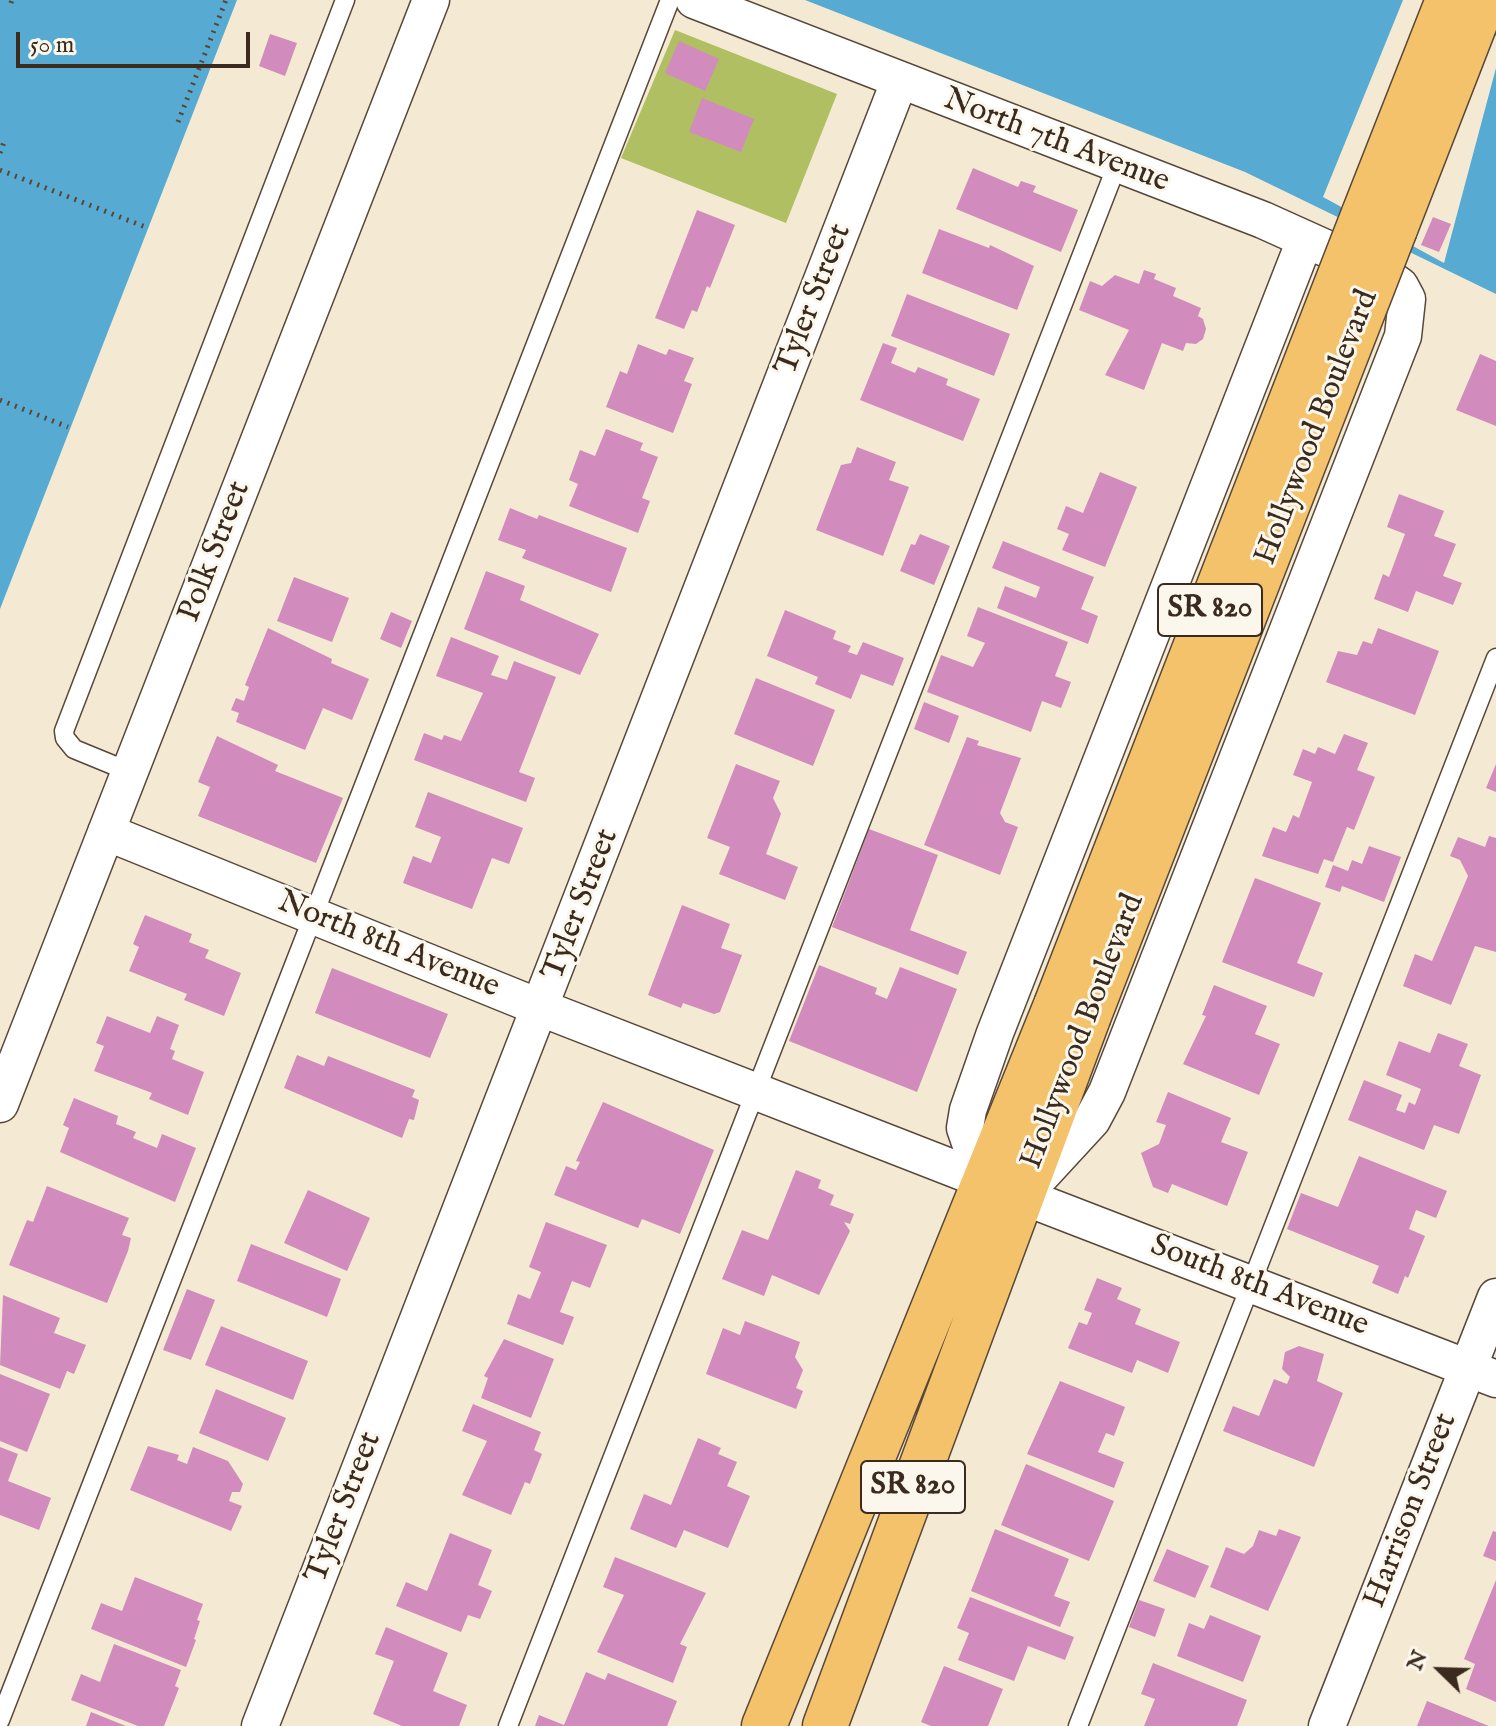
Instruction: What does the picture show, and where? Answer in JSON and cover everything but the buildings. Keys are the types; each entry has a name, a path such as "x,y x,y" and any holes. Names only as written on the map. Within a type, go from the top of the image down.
{"main road":[{"name":"Hollywood Boulevard","path":"764,1726 1002,1188 1464,7"},
{"name":"Hollywood Boulevard","path":"825,1726 1002,1188"}],"street":[{"name":"Polk Street","path":"0,1104 7,1067 130,772 431,0"},
{"name":"North 7th Avenue","path":"694,0 899,82 1263,220 1385,275 1400,286 1407,299"},
{"name":"Tyler Street","path":"260,1726 899,82"},
{"name":"Hollywood Boulevard","path":"1305,240 995,1033 968,1110 965,1128 1002,1188 1092,1120 1107,1092 1164,955 1403,336 1407,299"},
{"name":"North 8th Avenue","path":"106,832 541,1008 756,1089 1002,1188"},
{"name":"South 8th Avenue","path":"1002,1188 1482,1373"},
{"name":"Harrison Street","path":"1327,1726 1482,1373 1496,1297"}],"lane":[{"path":"130,772 74,749 65,738 64,731 345,0"},
{"path":"0,1720 670,0"},
{"path":"508,1726 1117,165"},
{"path":"1078,1726 1496,658"}],"path":[{"path":"178,122 226,0"},
{"path":"0,153 4,142"},
{"path":"0,170 148,228"},
{"path":"0,400 68,427"}],"green space":[{"path":"675,30 837,94 786,223 621,158"}],"water":[{"path":"0,0 237,0 0,609"},
{"path":"805,0 1450,0 1496,24 1496,294 1245,172"}],"pier":[{"path":"1403,0 1423,0 1496,36 1496,68 1444,263 1323,197"}]}
